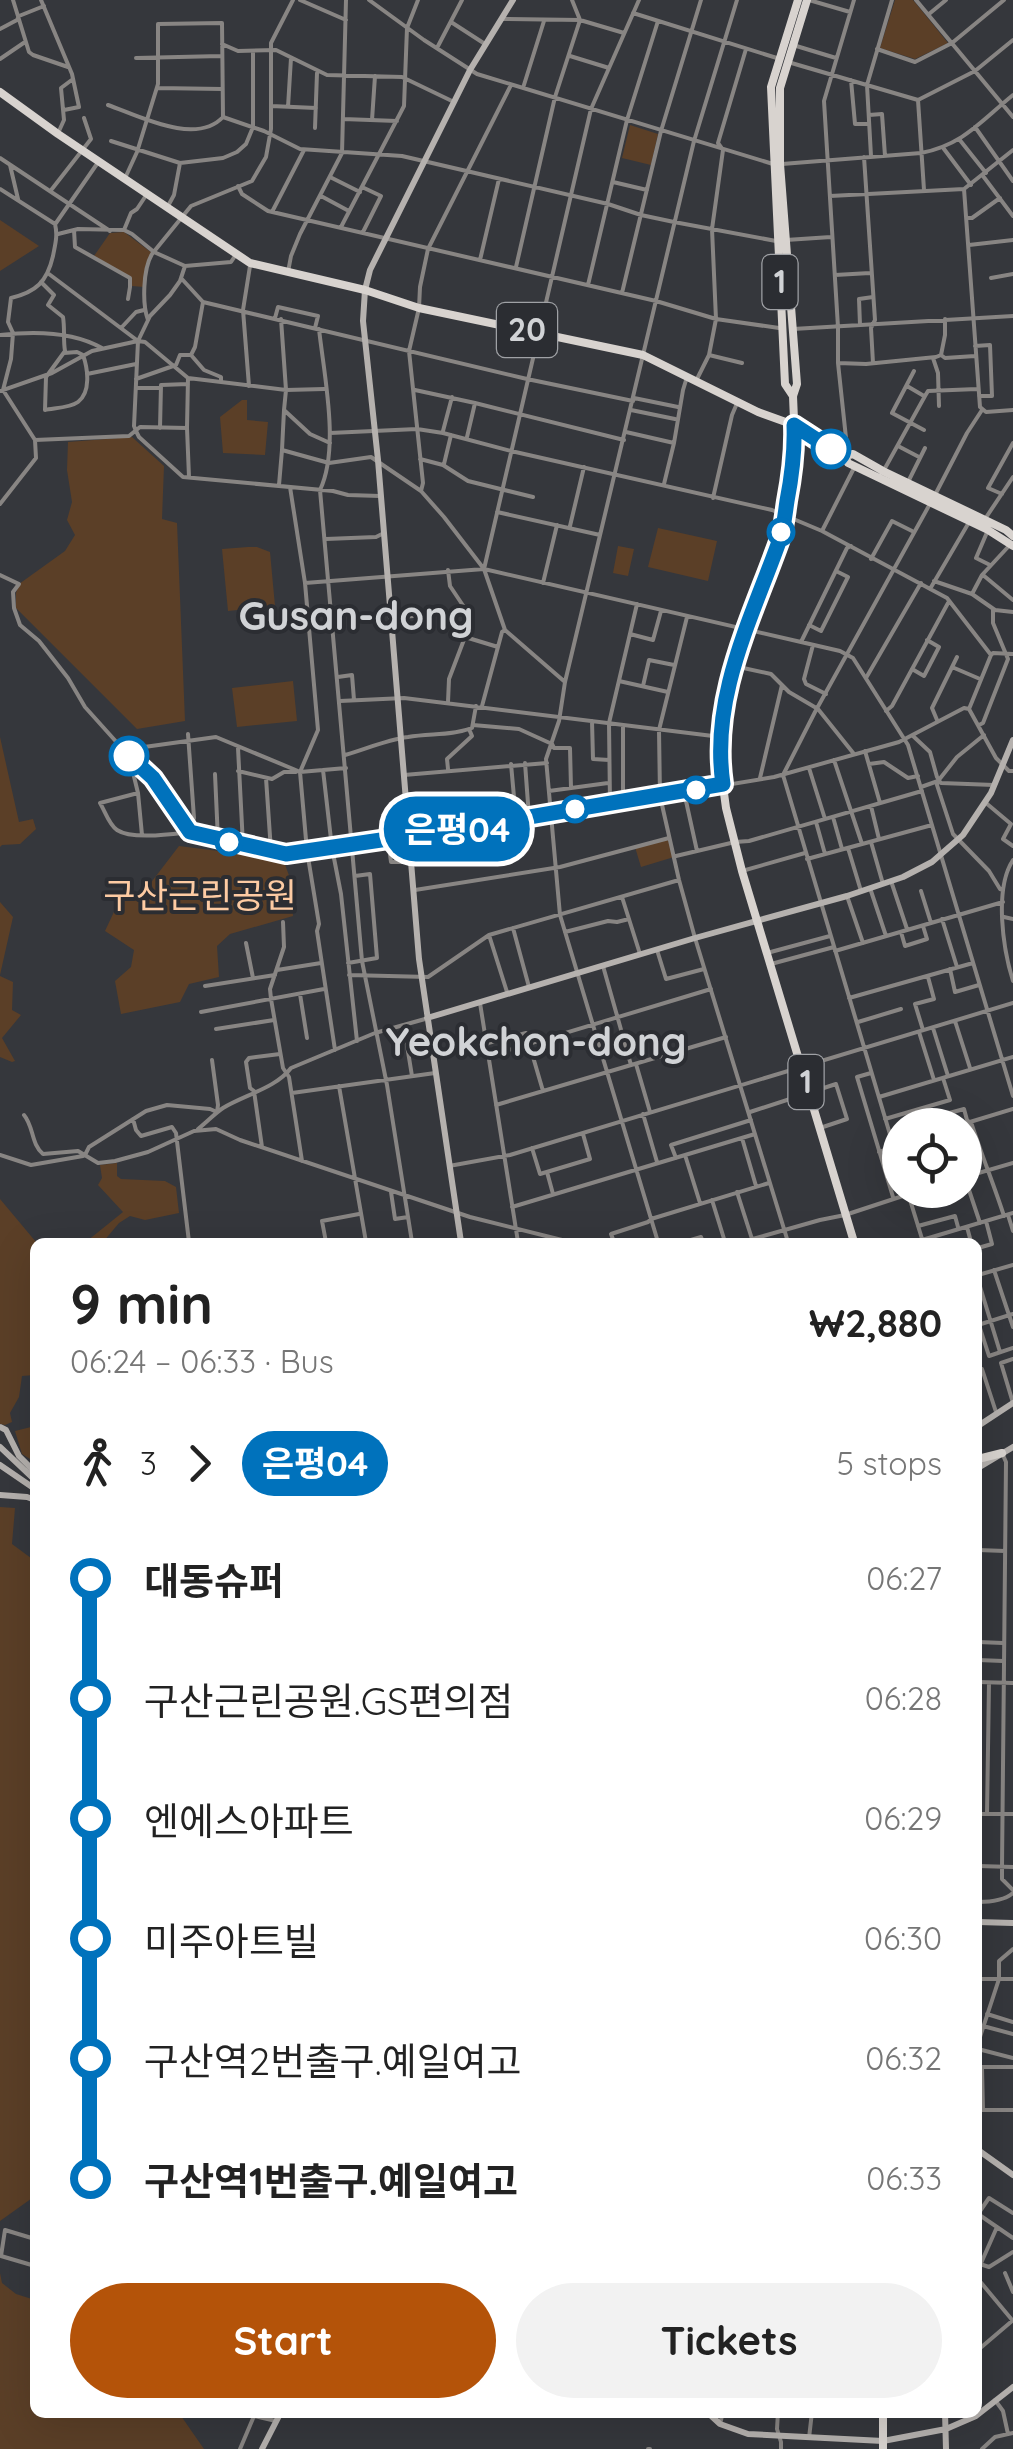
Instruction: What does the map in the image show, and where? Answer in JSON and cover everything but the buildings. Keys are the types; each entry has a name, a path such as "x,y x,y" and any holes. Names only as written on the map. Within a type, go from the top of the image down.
{"main road":[{"path":"460,1238 427,1018 410,862 365,340 365,290 370,270 470,70 513,0"},
{"name":"1","path":"798,0 780,88 777,164 788,329 797,384 793,396 792,477 780,538 744,629 725,698 721,737 723,784 734,842 853,1238"},
{"name":"1","path":"784,61 808,0"},
{"name":"20","path":"2,97 250,263 365,290 419,308 643,355 758,412 794,425 841,454 848,463 985,520 1012,542"},
{"name":"20","path":"841,454 853,454 908,482 1012,542"},
{"path":"427,1018 847,896 932,862 958,840 986,803 1013,740"},
{"path":"982,1423 1013,1403"},
{"path":"0,1426 30,1467"},
{"path":"0,1447 30,1475"},
{"path":"982,1458 1013,1448"},
{"path":"982,1465 1002,1452"},
{"path":"0,1464 30,1485"},
{"path":"0,1495 30,1498"},
{"path":"982,1922 1013,1923"},
{"path":"982,2153 1013,2176"},
{"path":"982,2411 1012,2390"},
{"path":"262,2449 277,2418"},
{"path":"714,2418 748,2434 883,2445 944,2430 971,2418"},
{"path":"883,2418 883,2445"},
{"path":"945,2418 946,2449"},
{"path":"844,2449 848,2440"}],"street":[{"path":"12,0 33,55 68,67"},
{"path":"148,320 147,262 154,252 198,201 252,181 266,156 270,134 271,43 293,0"},
{"path":"300,0 346,20"},
{"path":"288,272 291,256 342,153 346,0"},
{"path":"369,0 470,70 694,142 777,164 943,148 1013,95"},
{"path":"341,227 404,106 406,28 418,0"},
{"path":"437,48 462,0"},
{"path":"516,269 555,98 580,20 572,0"},
{"path":"484,568 591,109 639,0"},
{"path":"622,293 661,131 701,0"},
{"path":"656,1238 560,915 546,763 694,142 737,0"},
{"path":"808,0 850,12"},
{"path":"841,454 846,438 838,364 824,102 854,0"},
{"path":"871,157 867,85 892,0"},
{"path":"916,0 1013,117"},
{"path":"929,14 946,0"},
{"path":"877,50 915,62 952,43 1004,0"},
{"path":"0,29 42,3 80,106 64,110"},
{"path":"633,13 918,100 975,72 1013,40"},
{"path":"501,19 580,20 624,33"},
{"path":"523,88 544,20"},
{"path":"588,285 628,120 658,21"},
{"path":"450,22 486,44"},
{"path":"108,105 148,120 179,130 214,125 223,116 222,23 158,24 157,88 148,120 138,150 124,178"},
{"path":"0,59 26,42"},
{"path":"222,44 238,52 276,50 318,72 405,78 454,102"},
{"path":"793,45 837,58"},
{"path":"664,484 679,407 709,355 716,319 712,229 722,150 718,144 746,49"},
{"path":"110,141 180,163 224,158 237,152 246,144 253,127 253,52"},
{"path":"136,58 222,56"},
{"path":"569,56 609,68"},
{"path":"288,107 291,58"},
{"path":"315,128 318,72"},
{"path":"372,120 375,76"},
{"path":"58,134 64,120 60,88 73,79"},
{"path":"851,80 854,124 870,124"},
{"path":"421,491 410,351 428,249 511,85"},
{"path":"157,88 222,89"},
{"path":"918,100 924,191"},
{"path":"271,106 316,108"},
{"path":"869,115 882,114 885,156"},
{"path":"223,116 304,150 424,161 640,215 772,242 833,237"},
{"path":"52,190 91,139 84,118"},
{"path":"343,119 397,121"},
{"path":"975,127 1013,181"},
{"path":"959,139 1013,216"},
{"path":"943,148 971,185"},
{"path":"272,212 304,150"},
{"path":"830,196 964,189 1013,150"},
{"path":"0,158 110,231"},
{"path":"864,158 874,363"},
{"path":"55,224 99,161"},
{"path":"167,208 174,195 180,163"},
{"path":"10,164 18,199"},
{"path":"330,176 380,196 362,233"},
{"path":"480,260 499,179"},
{"path":"612,182 647,190"},
{"path":"238,186 242,194 272,212 656,301 716,319 788,329 1013,316"},
{"path":"0,189 55,224 58,234 49,274 28,294 10,298 11,359 2,390 35,440 36,458 0,504"},
{"path":"882,1109 783,775 982,410 964,189"},
{"path":"124,230 131,213 147,194"},
{"path":"321,196 349,211"},
{"path":"967,218 1000,198"},
{"path":"58,234 74,230 124,230 154,252 185,266 231,262 236,253"},
{"path":"74,230 75,247 130,278 128,298"},
{"path":"969,245 1013,240"},
{"path":"248,386 243,310 250,263"},
{"path":"185,266 138,341 134,426 139,437 184,477 380,496"},
{"path":"49,274 138,341"},
{"path":"835,275 871,274"},
{"path":"991,278 1013,274"},
{"path":"180,278 203,302 527,379 679,407"},
{"path":"41,282 54,295 48,305 63,316 64,335 64,353 46,378 45,410 80,401 87,374 83,355"},
{"path":"130,287 146,289"},
{"path":"860,325 859,299 873,297"},
{"path":"191,355 203,302"},
{"path":"279,486 286,390 278,307 318,316 330,443 329,463 320,490 362,960 411,1238"},
{"path":"121,328 136,312 145,310"},
{"path":"940,355 945,319"},
{"path":"0,335 64,335 102,348"},
{"path":"2,390 102,348 145,342 176,365 188,381 190,477"},
{"path":"975,346 990,345 992,396 979,396"},
{"path":"64,353 83,355"},
{"path":"136,379 176,365 180,355 191,355 221,382"},
{"path":"709,355 742,363"},
{"path":"838,364 940,355"},
{"path":"940,355 976,356"},
{"path":"933,358 939,406"},
{"path":"0,360 11,359"},
{"path":"87,374 137,364"},
{"path":"914,371 892,412 924,430"},
{"path":"160,428 162,385 188,381 286,390 325,388"},
{"path":"906,386 925,396"},
{"path":"136,388 162,388"},
{"path":"883,471 928,391 978,388"},
{"path":"414,390 624,440"},
{"path":"442,433 452,397"},
{"path":"713,498 738,401"},
{"path":"467,438 475,402"},
{"path":"284,410 310,434 330,443"},
{"path":"631,410 678,420"},
{"path":"982,410 1013,410"},
{"path":"35,440 130,436 140,427 187,428"},
{"path":"329,433 417,428 785,515 851,546 949,601 991,655"},
{"path":"626,432 674,443"},
{"path":"443,465 451,435"},
{"path":"1002,494 988,488 1013,444"},
{"path":"898,446 920,457"},
{"path":"908,482 925,448"},
{"path":"282,450 329,463 371,457 421,491 484,568 505,630 565,682"},
{"path":"420,459 443,465 468,481 533,497"},
{"path":"822,531 855,466"},
{"path":"569,528 584,467"},
{"path":"985,520 1013,477"},
{"path":"1006,486 1013,490"},
{"path":"290,488 305,584 318,730 300,772 321,964 335,1050"},
{"path":"498,512 602,535"},
{"path":"871,559 892,521 914,532"},
{"path":"930,589 970,521"},
{"path":"543,583 557,525"},
{"path":"988,530 976,558 990,566"},
{"path":"326,540 382,534"},
{"path":"972,594 981,576 1012,542"},
{"path":"802,642 851,546"},
{"path":"305,584 484,568 802,642 853,658 904,738 918,776 1013,1096"},
{"path":"448,570 450,586 469,614 465,637 449,678 448,703"},
{"path":"809,625 821,631 848,576 836,572"},
{"path":"0,576 19,584 13,592 20,625 39,641 85,706 153,778 190,832"},
{"path":"981,576 1013,600"},
{"path":"934,582 972,594 993,609 1013,612"},
{"path":"866,678 920,584"},
{"path":"886,711 949,601"},
{"path":"610,804 609,723 637,604"},
{"path":"980,725 1010,653 994,622 993,609"},
{"path":"630,634 653,640 661,610"},
{"path":"390,619 467,611"},
{"path":"686,616 659,730 660,796 695,938 787,1238"},
{"path":"448,770 448,759 472,736 471,727 505,630"},
{"path":"465,637 498,647"},
{"path":"912,669 924,676 939,647 927,640"},
{"path":"814,645 804,679 806,684 826,694"},
{"path":"969,708 991,655 1010,653"},
{"path":"938,722 932,708 957,658"},
{"path":"643,686 649,660 674,665"},
{"path":"734,666 772,674 789,692 818,708 855,754"},
{"path":"952,668 980,679"},
{"path":"338,676 352,676 354,700"},
{"path":"619,681 668,692"},
{"path":"760,779 782,686"},
{"path":"340,701 397,698 721,737"},
{"path":"138,793 100,803 120,832 190,832 286,854 783,775 912,736 969,708"},
{"path":"969,708 996,758 1013,772"},
{"path":"592,721 592,759 609,760"},
{"path":"622,725 623,802"},
{"path":"346,756 373,744 456,734 471,727 518,728 554,748 570,748 571,788"},
{"path":"938,782 957,757 984,735"},
{"path":"129,756 138,748 189,736 216,737 300,772"},
{"path":"189,736 194,818 190,832"},
{"path":"912,736 930,752 952,834 1000,889 1006,890"},
{"path":"238,748 243,845"},
{"path":"865,751 880,803"},
{"path":"129,756 142,835"},
{"path":"834,760 862,844"},
{"path":"869,764 884,762 908,778 918,776"},
{"path":"404,775 546,763"},
{"path":"512,764 516,819"},
{"path":"525,764 529,817"},
{"path":"238,771 272,779 284,772 346,768"},
{"path":"809,768 825,819"},
{"path":"323,770 356,1040"},
{"path":"215,774 218,840"},
{"path":"266,778 271,851"},
{"path":"674,856 749,841 938,782 994,785"},
{"path":"548,791 608,783"},
{"path":"684,792 697,851"},
{"path":"986,803 1012,824 1003,839 1013,846"},
{"path":"871,806 880,839"},
{"path":"833,817 886,936"},
{"path":"816,822 826,854"},
{"path":"742,870 826,854 932,825"},
{"path":"413,890 555,868 669,838"},
{"path":"388,839 392,862 410,862"},
{"path":"871,842 906,946 927,939 922,925"},
{"path":"1013,860 1004,878 1003,902 1005,951 1013,981"},
{"path":"348,963 377,958 370,874 355,876"},
{"path":"349,975 428,977 490,935 679,880"},
{"path":"921,891 931,923"},
{"path":"847,896 863,943"},
{"path":"622,897 640,955"},
{"path":"771,964 863,943 1003,902"},
{"path":"1004,917 1013,920"},
{"path":"565,932 629,918"},
{"path":"942,920 957,968"},
{"path":"283,922 284,947 270,989 302,1161"},
{"path":"513,928 530,988"},
{"path":"490,935 508,995"},
{"path":"768,953 830,936"},
{"path":"246,943 253,978"},
{"path":"657,950 666,979 705,968"},
{"path":"849,998 972,963"},
{"path":"206,986 321,964"},
{"path":"603,966 634,1065 658,1164"},
{"path":"950,970 955,992 979,985"},
{"path":"928,976 934,998 915,1004 934,1080"},
{"path":"201,1012 325,989"},
{"path":"489,1056 712,989"},
{"path":"300,994 307,1038"},
{"path":"480,1003 517,1238"},
{"path":"449,1166 532,1148 1013,1003"},
{"path":"856,1022 901,1008"},
{"path":"24,1115 36,1149 43,1154 74,1151 98,1163 115,1162 194,1131 217,1112 283,1078 291,1068 356,1040 427,1018"},
{"path":"216,1030 274,1020"},
{"path":"955,1021 970,1070"},
{"path":"404,1025 412,1076"},
{"path":"923,1108 950,1100 933,1028"},
{"path":"487,1044 526,1032 544,1091"},
{"path":"496,1105 726,1037"},
{"path":"262,1147 246,1062 249,1058 280,1054"},
{"path":"878,1096 1013,1057"},
{"path":"212,1060 217,1112"},
{"path":"292,1093 435,1073"},
{"path":"872,1073 857,1077 882,1159"},
{"path":"748,1112 836,1084 847,1119 820,1128"},
{"path":"340,1086 365,1238"},
{"path":"0,1154 31,1165 64,1160 84,1155 89,1147 146,1111 167,1105 217,1112"},
{"path":"982,1118 1013,1109"},
{"path":"133,1119 141,1136 172,1127 189,1238"},
{"path":"676,1158 670,1145 751,1120"},
{"path":"194,1131 216,1129 404,1195 552,1238"},
{"path":"532,1148 540,1174 590,1160 582,1132"},
{"path":"512,1206 755,1134"},
{"path":"742,1138 756,1186"},
{"path":"982,1153 1013,1231"},
{"path":"685,1155 700,1204"},
{"path":"982,1172 1013,1163"},
{"path":"547,1172 553,1194"},
{"path":"612,1238 611,1234 650,1218 770,1182"},
{"path":"391,1190 395,1219 408,1217"},
{"path":"737,1192 751,1238"},
{"path":"712,1200 724,1238"},
{"path":"758,1238 882,1202"},
{"path":"912,1208 921,1238"},
{"path":"977,1208 992,1244 982,1247"},
{"path":"325,1238 322,1221 360,1214"},
{"path":"934,1238 1008,1215"},
{"path":"918,1226 955,1216 959,1230"},
{"path":"966,1227 970,1238"},
{"path":"946,1234 947,1238"},
{"path":"982,1275 1013,1265"},
{"path":"994,1270 1013,1327"},
{"path":"982,1292 1000,1352"},
{"path":"982,1324 1011,1315"},
{"path":"982,1337 988,1356 1013,1348"},
{"path":"1013,1359 1000,1363 1013,1403"},
{"path":"982,1369 996,1413"},
{"path":"982,1902 1009,1897 1013,1892 1002,1879 1006,1462 1002,1452"},
{"path":"1006,1488 1013,1484"},
{"path":"1006,1523 1013,1520"},
{"path":"982,1550 1005,1550"},
{"path":"1005,1618 1013,1618"},
{"path":"982,1642 1004,1644"},
{"path":"982,1660 1004,1661"},
{"path":"982,1682 1013,1683"},
{"path":"987,1814 989,1682"},
{"path":"982,1814 1013,1814"},
{"path":"982,1866 1013,1867"},
{"path":"982,2030 999,1980 998,1960 1013,1949"},
{"path":"982,1980 1013,1979"},
{"path":"987,2014 1013,2022"},
{"path":"983,2026 1013,2034"},
{"path":"982,2047 1013,2058"},
{"path":"982,2068 1013,2067"},
{"path":"982,2110 1013,2110"},
{"path":"982,2208 989,2198 1013,2213"},
{"path":"982,2217 1013,2238"},
{"path":"982,2260 997,2227"},
{"path":"30,2238 5,2230 0,2256 30,2265"},
{"path":"982,2267 1013,2252"},
{"path":"1004,2273 1013,2292"},
{"path":"982,2285 1013,2321 982,2347"},
{"path":"982,2449 995,2437 1010,2434 996,2400"},
{"path":"240,2449 253,2418"},
{"path":"263,2418 276,2421"},
{"path":"720,2424 722,2418"},
{"path":"778,2418 783,2448"},
{"path":"809,2438 811,2418"}],"green space":[{"path":"895,0 913,0 948,43 915,59 880,48"},
{"path":"630,125 658,134 651,165 622,158"},
{"path":"0,220 39,246 0,271"},
{"path":"124,232 152,253 144,287 132,286 131,277 94,256 110,233"},
{"path":"247,400 247,420 268,422 265,455 223,453 220,417"},
{"path":"132,437 164,466 162,519 177,523 185,721 137,729 16,608 19,584 65,551 75,535 67,520 72,502 68,442"},
{"path":"658,528 717,541 708,581 648,567"},
{"path":"618,546 634,549 628,576 613,573"},
{"path":"257,547 270,552 275,606 228,611 222,549"},
{"path":"293,681 297,721 237,727 232,688"},
{"path":"0,737 19,822 33,819 36,829 20,844 0,847"},
{"path":"670,839 674,857 641,867 635,847"},
{"name":"구산근린공원","path":"179,846 283,859 291,881 293,916 230,934 217,946 219,977 189,984 180,1002 121,1014 115,981 131,967 134,950 105,931 120,899 143,893"},
{"path":"0,902 13,917 0,975"},
{"path":"0,976 13,982 12,1010 21,1015 2,1038 15,1061 12,1062 0,1057"},
{"path":"117,1163 117,1176 121,1179 165,1181 176,1187 179,1213 145,1220 130,1216 106,1238 91,1238 123,1212 98,1185 102,1178 100,1165"},
{"path":"0,1199 33,1238 30,1375 22,1376 19,1397 10,1413 12,1422 0,1424"},
{"path":"30,1427 30,1459 22,1454 15,1431"},
{"path":"0,1507 15,1508 12,1544 30,1557 30,2200 0,2221"},
{"path":"0,2273 2,2283 30,2298 30,2418 182,2418 204,2449 0,2449"}],"bus line":[{"name":"은평04","path":"129,756 153,778 190,832 286,854 723,784 721,737 725,698 744,629 780,538 792,477 794,425 831,449"}],"district":[{"name":"Gusan-dong","path":"356,616"},
{"name":"Yeokchon-dong","path":"536,1042"}]}
